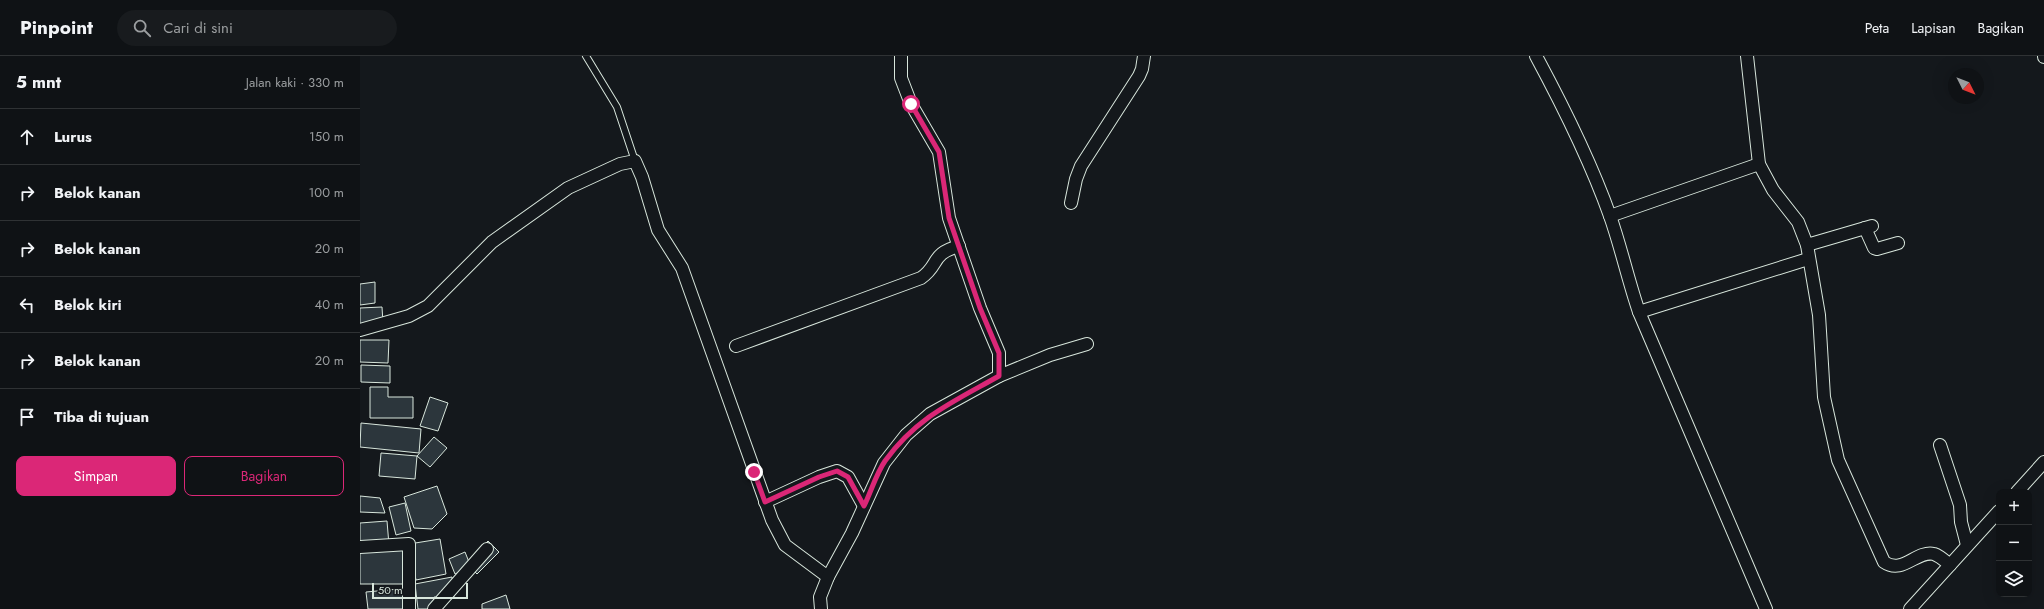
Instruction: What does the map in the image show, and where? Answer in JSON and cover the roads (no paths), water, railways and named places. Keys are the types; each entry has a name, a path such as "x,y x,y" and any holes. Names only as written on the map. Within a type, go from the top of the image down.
{"street":[{"path":"901,56 901,78 911,104 939,152 949,218 980,308 999,353 999,376"},
{"path":"1071,203 1076,179 1081,166 1139,76 1142,69 1144,56"},
{"path":"1536,56 1575,131 1610,216 1628,280 1639,312 1766,609"},
{"path":"1747,56 1759,164 1773,190 1798,222 1807,245 1808,259 1819,315 1824,397 1838,460 1884,562 1890,566 1897,567 1930,554 1936,555 1950,565"},
{"path":"360,330 409,316 423,309 435,300 492,242 568,188 620,164 635,162 642,178 658,230 682,268 772,520 785,544 828,577"},
{"path":"1610,216 1759,164"},
{"path":"1807,245 1868,227 1874,248 1877,249 1898,243"},
{"path":"736,346 921,278 928,272 940,254 947,249 959,246"},
{"path":"1639,312 1808,259"},
{"path":"821,609 820,597 828,577 852,533 884,463 906,435 930,414 999,376 1050,355 1087,344"},
{"path":"1940,445 1960,505 1961,522 1967,545"},
{"path":"2020,489 2044,462"},
{"path":"765,502 819,477 837,471 848,477 864,506"},
{"path":"1910,609 1996,514"},
{"path":"360,547 409,544 409,609"},
{"path":"434,609 487,549"}],"lane":[{"path":"586,56 617,107 635,162"}]}
